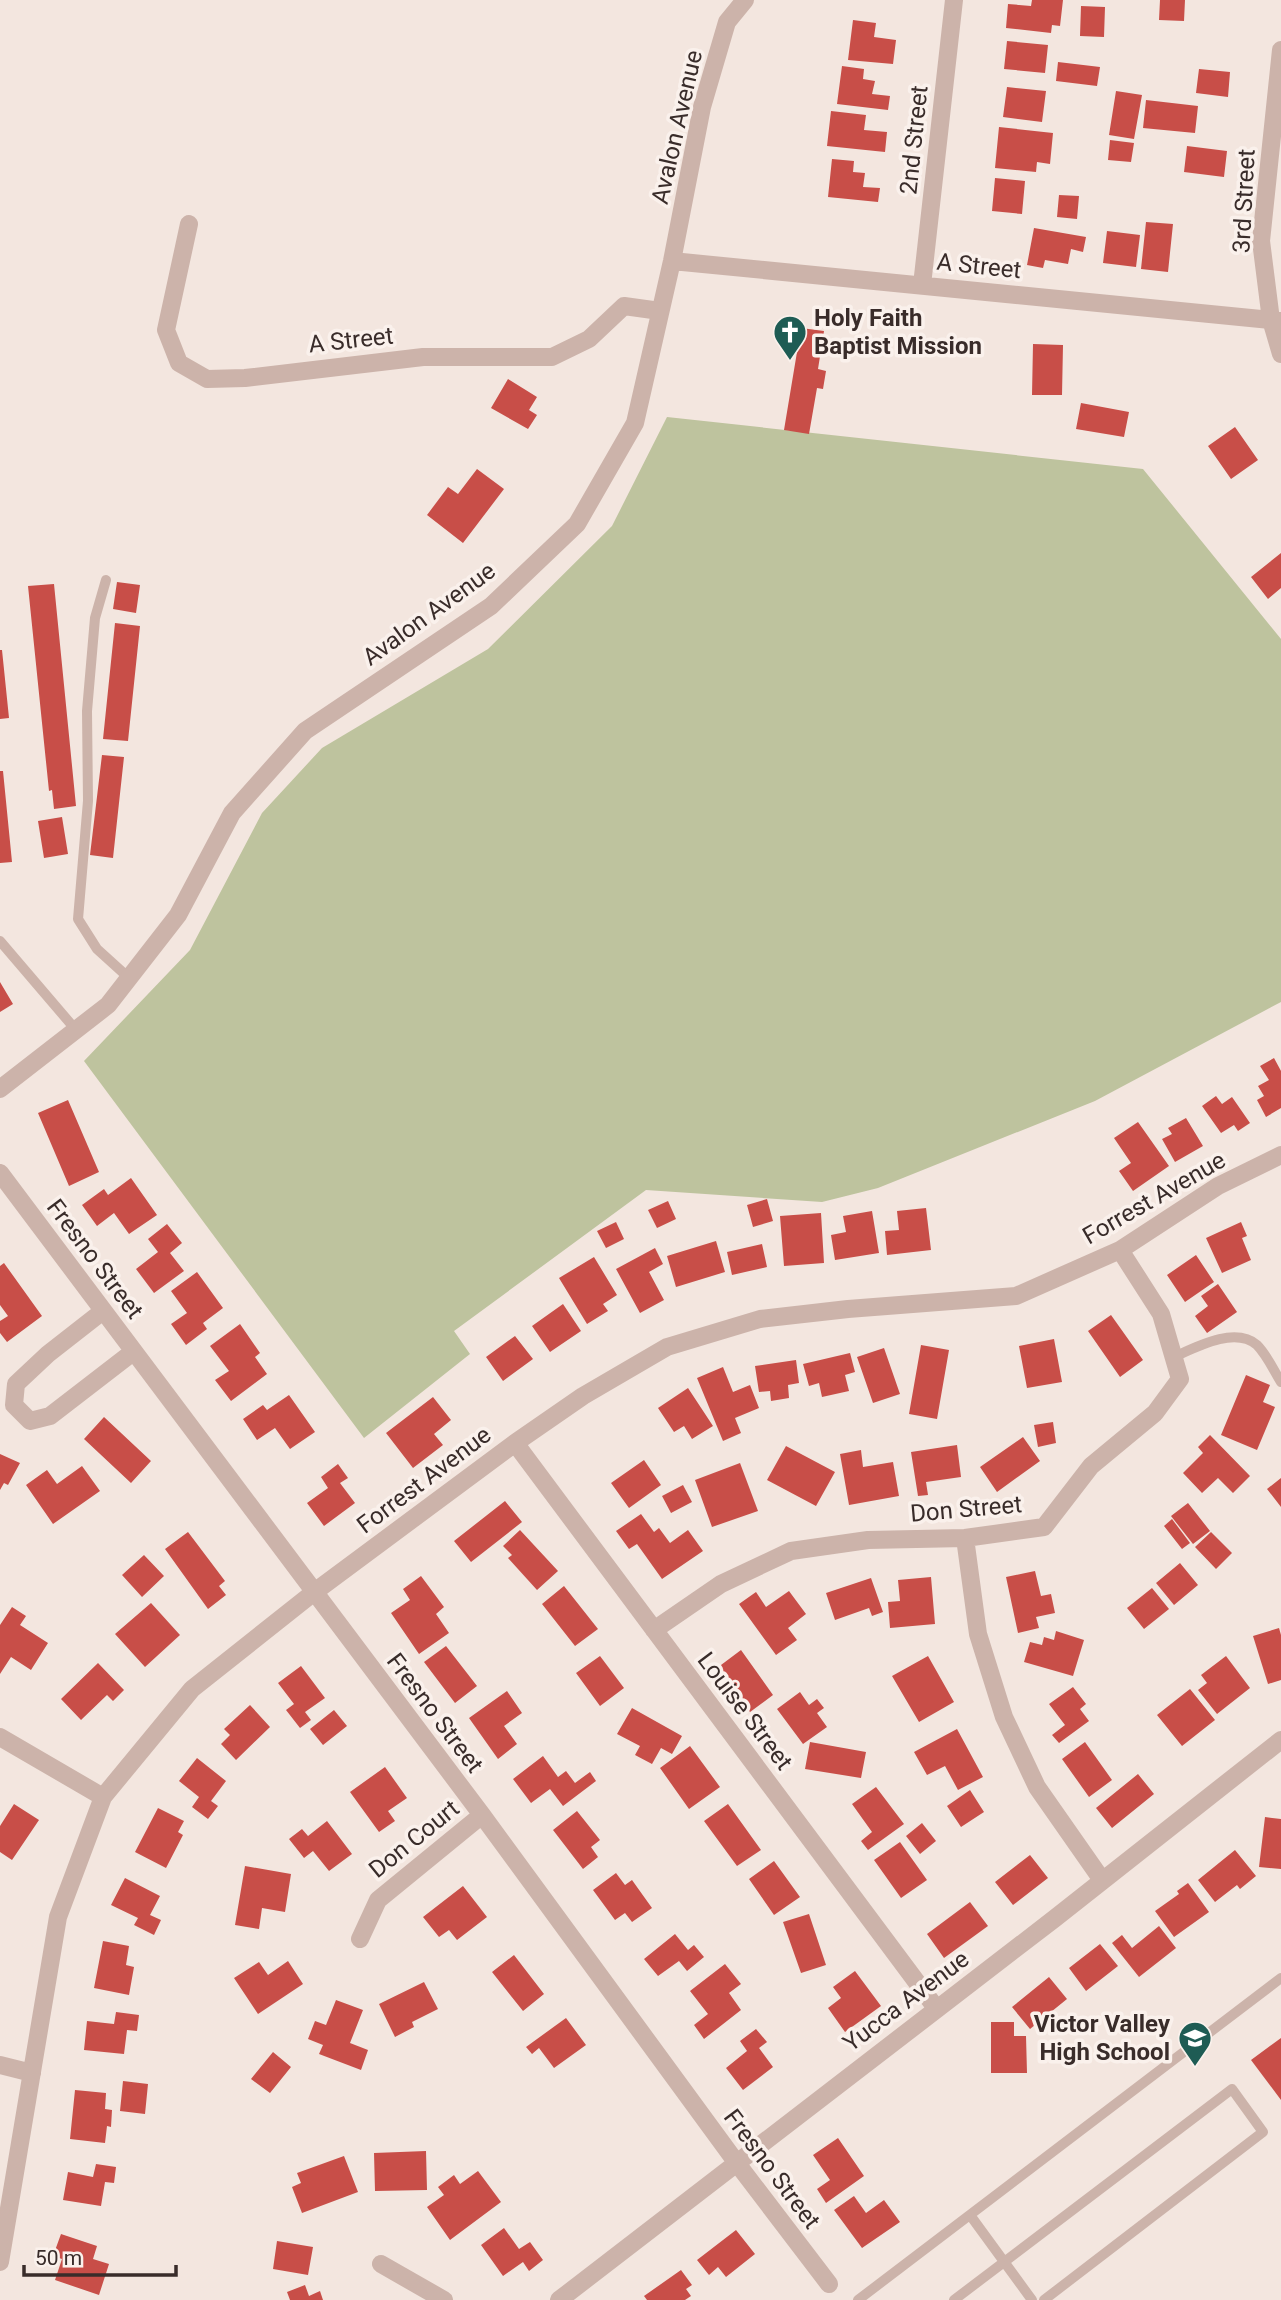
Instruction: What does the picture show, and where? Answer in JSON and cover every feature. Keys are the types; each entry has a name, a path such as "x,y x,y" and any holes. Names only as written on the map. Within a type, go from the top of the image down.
{"street":[{"name":"Avalon Avenue","path":"0,1089 108,1005 178,915 232,813 305,731 491,606 577,524 635,423 673,261 702,107 727,22 745,0"},
{"name":"2nd Street","path":"922,285 954,0"},
{"name":"3rd Street","path":"1281,50 1261,241 1281,354"},
{"name":"A Street","path":"189,224 166,330 179,363 207,379 245,378 423,357 552,357 589,339 624,306 660,311"},
{"name":"A Street","path":"673,261 1276,320"},
{"name":"Forrest Avenue","path":"0,2262 58,1917 103,1797 192,1689 313,1593 515,1443 583,1396 667,1347 760,1319 1016,1296 1120,1250 1218,1186 1281,1155"},
{"name":"Fresno Street","path":"0,1173 482,1815 736,2162 829,2284"},
{"name":"Don Street","path":"653,1630 721,1584 791,1551 868,1540 965,1538 1044,1527 1091,1466 1155,1413 1180,1379 1161,1314 1120,1250"},
{"path":"103,1311 48,1354 16,1384 14,1405 30,1421 50,1416 133,1352"},
{"name":"Louise Street","path":"515,1443 936,2008"},
{"path":"965,1538 978,1634 1004,1717 1037,1787 1102,1881"},
{"path":"0,1737 103,1797"},
{"name":"Yucca Avenue","path":"559,2300 1281,1740"},
{"name":"Don Court","path":"360,1939 378,1900 482,1815"},
{"path":"0,2065 32,2073"},
{"path":"381,2264 444,2300"}],"lane":[{"path":"106,580 95,618 86,711 88,801 78,919 97,948 129,978"},
{"path":"0,941 76,1030"},
{"path":"1174,1357 1204,1344 1228,1338 1244,1338 1256,1345 1281,1382"},
{"path":"858,2300 1281,1978"},
{"path":"954,2300 1232,2089 1263,2132 1045,2300"},
{"path":"970,2215 1032,2300"}],"green space":[{"path":"667,417 1143,469 1281,639 1281,1002 1095,1101 878,1188 822,1202 646,1190 454,1331 470,1354 364,1438 84,1061 190,950 262,813 322,748 488,649 612,526"}],"building":[{"path":"1032,0 1063,0 1060,26 1052,25 1051,33 1006,28 1008,4 1031,6"},
{"path":"1160,0 1185,0 1184,21 1159,20"},
{"path":"1081,6 1105,7 1104,37 1080,36"},
{"path":"853,20 876,23 874,37 896,40 893,64 848,60"},
{"path":"1007,41 1048,45 1045,73 1004,69"},
{"path":"1058,62 1100,67 1097,86 1056,81"},
{"path":"842,66 864,69 863,79 875,81 872,94 890,96 888,110 837,104"},
{"path":"1199,69 1230,72 1228,97 1196,93"},
{"path":"1007,87 1046,91 1042,122 1003,117"},
{"path":"1116,91 1142,95 1134,139 1109,135"},
{"path":"1146,100 1198,106 1195,133 1143,128"},
{"path":"831,111 866,115 864,130 887,132 885,152 827,146"},
{"path":"999,127 1053,133 1050,164 1037,162 1036,172 995,168"},
{"path":"1110,140 1134,143 1131,162 1108,160"},
{"path":"1187,146 1227,151 1224,177 1184,172"},
{"path":"832,159 854,161 853,172 865,173 863,187 880,188 878,202 828,197"},
{"path":"995,178 1025,181 1022,214 992,211"},
{"path":"1059,195 1079,196 1077,219 1057,217"},
{"path":"1146,222 1173,224 1168,272 1141,269"},
{"path":"1034,228 1086,237 1083,252 1071,249 1068,264 1045,260 1043,268 1027,265"},
{"path":"1107,231 1140,235 1136,267 1103,263"},
{"path":"801,328 824,331 818,369 826,371 823,389 817,388 809,434 784,430"},
{"path":"1033,344 1063,345 1062,395 1032,395"},
{"path":"508,379 537,397 529,410 537,415 528,429 491,408"},
{"path":"1081,403 1129,412 1124,437 1076,429"},
{"path":"1235,427 1258,460 1231,479 1208,446"},
{"path":"477,469 504,489 463,543 427,515 448,487 458,494"},
{"path":"1281,553 1281,588 1268,599 1251,577"},
{"path":"117,582 140,585 136,613 113,609"},
{"path":"54,584 76,806 54,809 52,790 49,791 28,586"},
{"path":"115,623 140,626 128,741 103,739"},
{"path":"0,650 9,718 0,719"},
{"path":"102,755 124,757 113,858 90,855"},
{"path":"0,771 3,771 12,862 0,863"},
{"path":"62,817 68,854 44,858 38,821"},
{"path":"0,982 13,1004 0,1012"},
{"path":"1274,1058 1281,1071 1281,1108 1266,1117 1257,1100 1264,1096 1258,1086 1269,1080 1260,1066"},
{"path":"1216,1096 1222,1104 1232,1097 1250,1123 1238,1131 1234,1125 1221,1133 1202,1106"},
{"path":"68,1100 99,1172 69,1186 38,1113"},
{"path":"1186,1118 1203,1146 1175,1162 1162,1139 1172,1134 1168,1128"},
{"path":"1138,1122 1169,1166 1133,1191 1119,1171 1131,1163 1114,1138"},
{"path":"131,1178 157,1215 129,1234 114,1213 97,1226 82,1205 104,1189 108,1195"},
{"path":"767,1199 773,1221 753,1227 747,1205"},
{"path":"668,1201 676,1219 657,1228 648,1210"},
{"path":"926,1208 931,1250 887,1255 885,1231 899,1230 897,1211"},
{"path":"872,1211 879,1253 835,1260 831,1235 846,1232 843,1216"},
{"path":"821,1213 824,1263 784,1266 780,1216"},
{"path":"616,1222 624,1239 606,1248 597,1231"},
{"path":"1241,1222 1247,1236 1242,1238 1251,1260 1222,1273 1206,1238"},
{"path":"167,1224 182,1243 170,1253 184,1271 154,1293 136,1269 158,1252 148,1239"},
{"path":"716,1241 725,1272 676,1287 667,1256"},
{"path":"762,1244 767,1267 732,1275 727,1252"},
{"path":"655,1248 663,1264 649,1272 664,1300 640,1313 616,1269"},
{"path":"1196,1255 1214,1282 1185,1302 1167,1275"},
{"path":"594,1257 617,1295 603,1304 608,1311 587,1324 559,1278"},
{"path":"4,1263 42,1316 7,1342 0,1333 0,1321 8,1316 0,1305 0,1266"},
{"path":"197,1272 223,1308 203,1323 207,1329 186,1345 171,1324 187,1313 171,1291"},
{"path":"1218,1284 1237,1312 1207,1333 1195,1316 1208,1306 1201,1296"},
{"path":"563,1304 581,1331 550,1352 532,1326"},
{"path":"1111,1315 1143,1360 1120,1377 1088,1331"},
{"path":"240,1324 260,1353 255,1357 267,1374 231,1401 215,1380 229,1371 210,1346"},
{"path":"515,1336 533,1359 503,1381 486,1357"},
{"path":"1054,1339 1062,1382 1027,1388 1019,1346"},
{"path":"921,1345 949,1350 937,1419 909,1414"},
{"path":"884,1348 900,1394 873,1403 857,1357"},
{"path":"850,1353 855,1372 845,1375 849,1391 822,1397 819,1383 809,1386 803,1364"},
{"path":"796,1360 799,1383 788,1385 789,1398 771,1401 770,1391 759,1392 755,1366"},
{"path":"723,1367 733,1392 750,1385 759,1408 735,1418 741,1433 723,1441 697,1378"},
{"path":"1246,1375 1270,1385 1263,1402 1275,1407 1257,1450 1221,1435"},
{"path":"688,1388 713,1426 692,1439 684,1426 674,1432 658,1408"},
{"path":"289,1395 315,1432 290,1449 275,1428 257,1440 243,1419 263,1405 267,1410"},
{"path":"433,1397 451,1420 434,1434 443,1445 413,1468 386,1433"},
{"path":"104,1417 151,1461 131,1483 84,1439"},
{"path":"1053,1422 1056,1443 1038,1447 1034,1425"},
{"path":"1210,1435 1250,1476 1233,1493 1218,1478 1202,1493 1183,1473 1203,1453 1198,1447"},
{"path":"1023,1437 1040,1461 997,1492 980,1467"},
{"path":"957,1445 961,1477 926,1482 928,1495 918,1496 911,1452"},
{"path":"786,1446 835,1472 816,1506 767,1480"},
{"path":"861,1450 863,1467 893,1462 899,1496 849,1505 840,1454"},
{"path":"0,1454 20,1463 8,1485 4,1483 0,1490"},
{"path":"644,1460 661,1485 629,1508 611,1483"},
{"path":"740,1463 758,1511 712,1527 695,1480"},
{"path":"338,1464 348,1478 340,1483 355,1503 324,1526 307,1503 328,1488 321,1477"},
{"path":"82,1466 100,1491 53,1524 26,1485 47,1470 57,1484"},
{"path":"1281,1478 1281,1507 1267,1489"},
{"path":"683,1485 692,1502 671,1513 662,1496"},
{"path":"505,1501 522,1522 471,1562 454,1541"},
{"path":"1188,1503 1210,1531 1193,1544 1171,1516"},
{"path":"641,1514 654,1532 659,1528 670,1543 688,1530 703,1551 662,1579 637,1544 629,1549 616,1531"},
{"path":"1172,1519 1190,1543 1182,1549 1164,1526"},
{"path":"520,1530 558,1571 537,1590 508,1558 512,1555 503,1546"},
{"path":"188,1532 225,1581 219,1586 226,1595 208,1609 165,1549"},
{"path":"1211,1532 1232,1553 1216,1569 1195,1547"},
{"path":"144,1555 164,1576 142,1597 122,1575"},
{"path":"1180,1563 1198,1585 1174,1605 1156,1583"},
{"path":"1035,1571 1041,1596 1051,1594 1055,1613 1036,1617 1039,1628 1018,1633 1006,1577"},
{"path":"421,1576 444,1607 436,1614 449,1633 419,1654 391,1613 410,1600 403,1589"},
{"path":"931,1577 935,1624 890,1628 888,1602 900,1601 898,1580"},
{"path":"871,1578 883,1612 872,1616 869,1608 835,1620 826,1593"},
{"path":"564,1586 598,1629 575,1646 542,1604"},
{"path":"1152,1588 1169,1609 1144,1629 1127,1608"},
{"path":"789,1591 806,1614 788,1628 797,1640 776,1655 739,1604 756,1592 766,1607"},
{"path":"151,1603 180,1635 145,1667 115,1634"},
{"path":"12,1607 26,1616 20,1625 48,1643 31,1670 11,1657 0,1674 0,1625"},
{"path":"1279,1628 1281,1680 1268,1684 1253,1636"},
{"path":"1056,1631 1084,1640 1073,1676 1024,1662 1030,1642 1042,1645 1044,1637 1054,1640"},
{"path":"446,1646 477,1686 455,1703 424,1662"},
{"path":"741,1650 773,1695 750,1712 717,1668"},
{"path":"600,1656 624,1688 600,1706 576,1673"},
{"path":"928,1656 954,1702 919,1722 892,1676"},
{"path":"1226,1656 1250,1688 1217,1714 1198,1690 1207,1683 1201,1675"},
{"path":"98,1663 124,1690 113,1701 107,1695 81,1720 61,1699"},
{"path":"301,1666 325,1698 305,1712 311,1720 300,1728 286,1710 294,1704 278,1683"},
{"path":"1073,1687 1086,1704 1080,1709 1089,1721 1059,1743 1052,1735 1065,1725 1049,1704"},
{"path":"1190,1689 1215,1720 1182,1746 1157,1715"},
{"path":"507,1691 522,1713 504,1726 517,1744 498,1759 469,1718"},
{"path":"800,1692 809,1705 817,1699 824,1708 817,1713 827,1727 803,1744 777,1709"},
{"path":"250,1705 270,1727 236,1760 221,1744 230,1735 224,1729"},
{"path":"632,1708 682,1736 672,1754 661,1748 652,1764 635,1755 640,1746 617,1734"},
{"path":"334,1710 347,1726 323,1745 310,1729"},
{"path":"957,1729 983,1777 958,1790 945,1766 927,1775 914,1752"},
{"path":"810,1742 866,1752 861,1778 805,1769"},
{"path":"1085,1742 1112,1780 1089,1797 1062,1759"},
{"path":"690,1746 720,1787 689,1809 660,1768"},
{"path":"543,1756 558,1777 566,1771 575,1783 590,1772 596,1781 563,1806 550,1789 531,1803 513,1779"},
{"path":"197,1758 226,1781 211,1801 218,1806 208,1819 192,1807 199,1797 179,1781"},
{"path":"385,1767 407,1798 388,1811 395,1821 379,1832 350,1792"},
{"path":"1138,1774 1154,1794 1112,1828 1096,1808"},
{"path":"876,1787 904,1824 868,1850 861,1841 872,1832 852,1804"},
{"path":"970,1790 984,1812 961,1827 947,1806"},
{"path":"14,1804 39,1820 12,1860 0,1852 0,1826"},
{"path":"728,1804 761,1850 737,1866 704,1821"},
{"path":"158,1808 184,1821 178,1832 183,1835 166,1868 135,1852"},
{"path":"577,1811 600,1840 591,1847 598,1857 583,1869 553,1830"},
{"path":"1265,1817 1281,1819 1281,1869 1259,1867"},
{"path":"327,1821 352,1854 329,1871 313,1851 304,1858 289,1839 302,1829 308,1836"},
{"path":"922,1823 936,1841 920,1854 906,1836"},
{"path":"900,1842 927,1880 901,1898 874,1860"},
{"path":"1235,1850 1256,1876 1240,1889 1237,1885 1215,1902 1198,1880"},
{"path":"1030,1855 1048,1878 1013,1905 995,1882"},
{"path":"774,1861 800,1897 774,1915 749,1879"},
{"path":"245,1866 291,1874 285,1912 262,1908 259,1929 235,1925"},
{"path":"616,1873 625,1885 632,1880 652,1908 632,1922 625,1913 615,1920 593,1890"},
{"path":"125,1878 160,1896 150,1915 161,1920 154,1935 134,1925 138,1918 111,1905"},
{"path":"1188,1883 1209,1912 1174,1937 1155,1911 1179,1894 1177,1891"},
{"path":"463,1886 487,1917 457,1940 449,1930 439,1937 423,1917"},
{"path":"970,1902 988,1926 944,1958 927,1934"},
{"path":"809,1914 826,1965 801,1973 783,1922"},
{"path":"1159,1926 1176,1948 1139,1977 1112,1943 1122,1935 1132,1948"},
{"path":"675,1934 688,1950 694,1945 704,1957 687,1971 679,1961 658,1976 644,1959"},
{"path":"103,1941 129,1946 126,1965 134,1967 129,1995 94,1988"},
{"path":"1100,1944 1118,1966 1086,1991 1069,1968"},
{"path":"514,1955 544,1994 523,2011 492,1972"},
{"path":"288,1961 303,1984 258,2014 234,1978 259,1962 268,1975"},
{"path":"725,1964 741,1984 729,1993 741,2010 704,2039 694,2025 708,2014 690,1991"},
{"path":"855,1971 881,2006 845,2032 828,2008 841,1998 833,1987"},
{"path":"1049,1977 1067,1999 1030,2029 1012,2007"},
{"path":"424,1982 438,2009 412,2022 414,2027 395,2037 379,2004"},
{"path":"336,2000 363,2010 350,2043 368,2050 361,2070 319,2054 323,2045 308,2039 315,2021 326,2025"},
{"path":"116,2012 139,2015 137,2031 127,2030 124,2054 84,2050 87,2021 114,2024"},
{"path":"566,2018 586,2045 554,2068 539,2048 532,2054 526,2047"},
{"path":"991,2022 1014,2022 1014,2036 1026,2036 1027,2073 991,2073"},
{"path":"756,2029 767,2042 759,2048 773,2067 743,2090 726,2068 747,2051 740,2041"},
{"path":"1281,2038 1281,2100 1251,2060"},
{"path":"273,2052 291,2067 270,2093 251,2079"},
{"path":"123,2081 148,2084 145,2114 120,2111"},
{"path":"75,2090 106,2093 105,2109 112,2110 111,2127 107,2126 105,2143 70,2139"},
{"path":"838,2138 864,2176 826,2203 817,2189 830,2180 813,2155"},
{"path":"426,2151 427,2190 375,2191 374,2153"},
{"path":"344,2156 358,2192 302,2213 292,2187 301,2183 297,2173"},
{"path":"96,2164 116,2167 114,2183 105,2182 101,2206 63,2200 68,2172 93,2177"},
{"path":"478,2171 501,2202 450,2240 427,2207 444,2195 438,2187 454,2175 460,2184"},
{"path":"854,2196 866,2213 884,2200 900,2222 862,2248 834,2210"},
{"path":"504,2228 519,2249 530,2242 543,2260 529,2271 523,2262 503,2276 481,2245"},
{"path":"736,2230 755,2254 726,2277 718,2267 709,2275 697,2260"},
{"path":"61,2234 97,2246 93,2259 109,2264 99,2295 55,2280 62,2259 53,2256"},
{"path":"277,2241 313,2247 308,2275 273,2269"},
{"path":"681,2270 692,2285 686,2289 691,2296 685,2300 647,2300 644,2296"},
{"path":"305,2285 309,2296 320,2291 323,2300 290,2300 287,2292"}],"place":[{"name":"Holy Faith Baptist Mission","path":"790,362"},
{"name":"Victor Valley High School","path":"1195,2068"}]}
